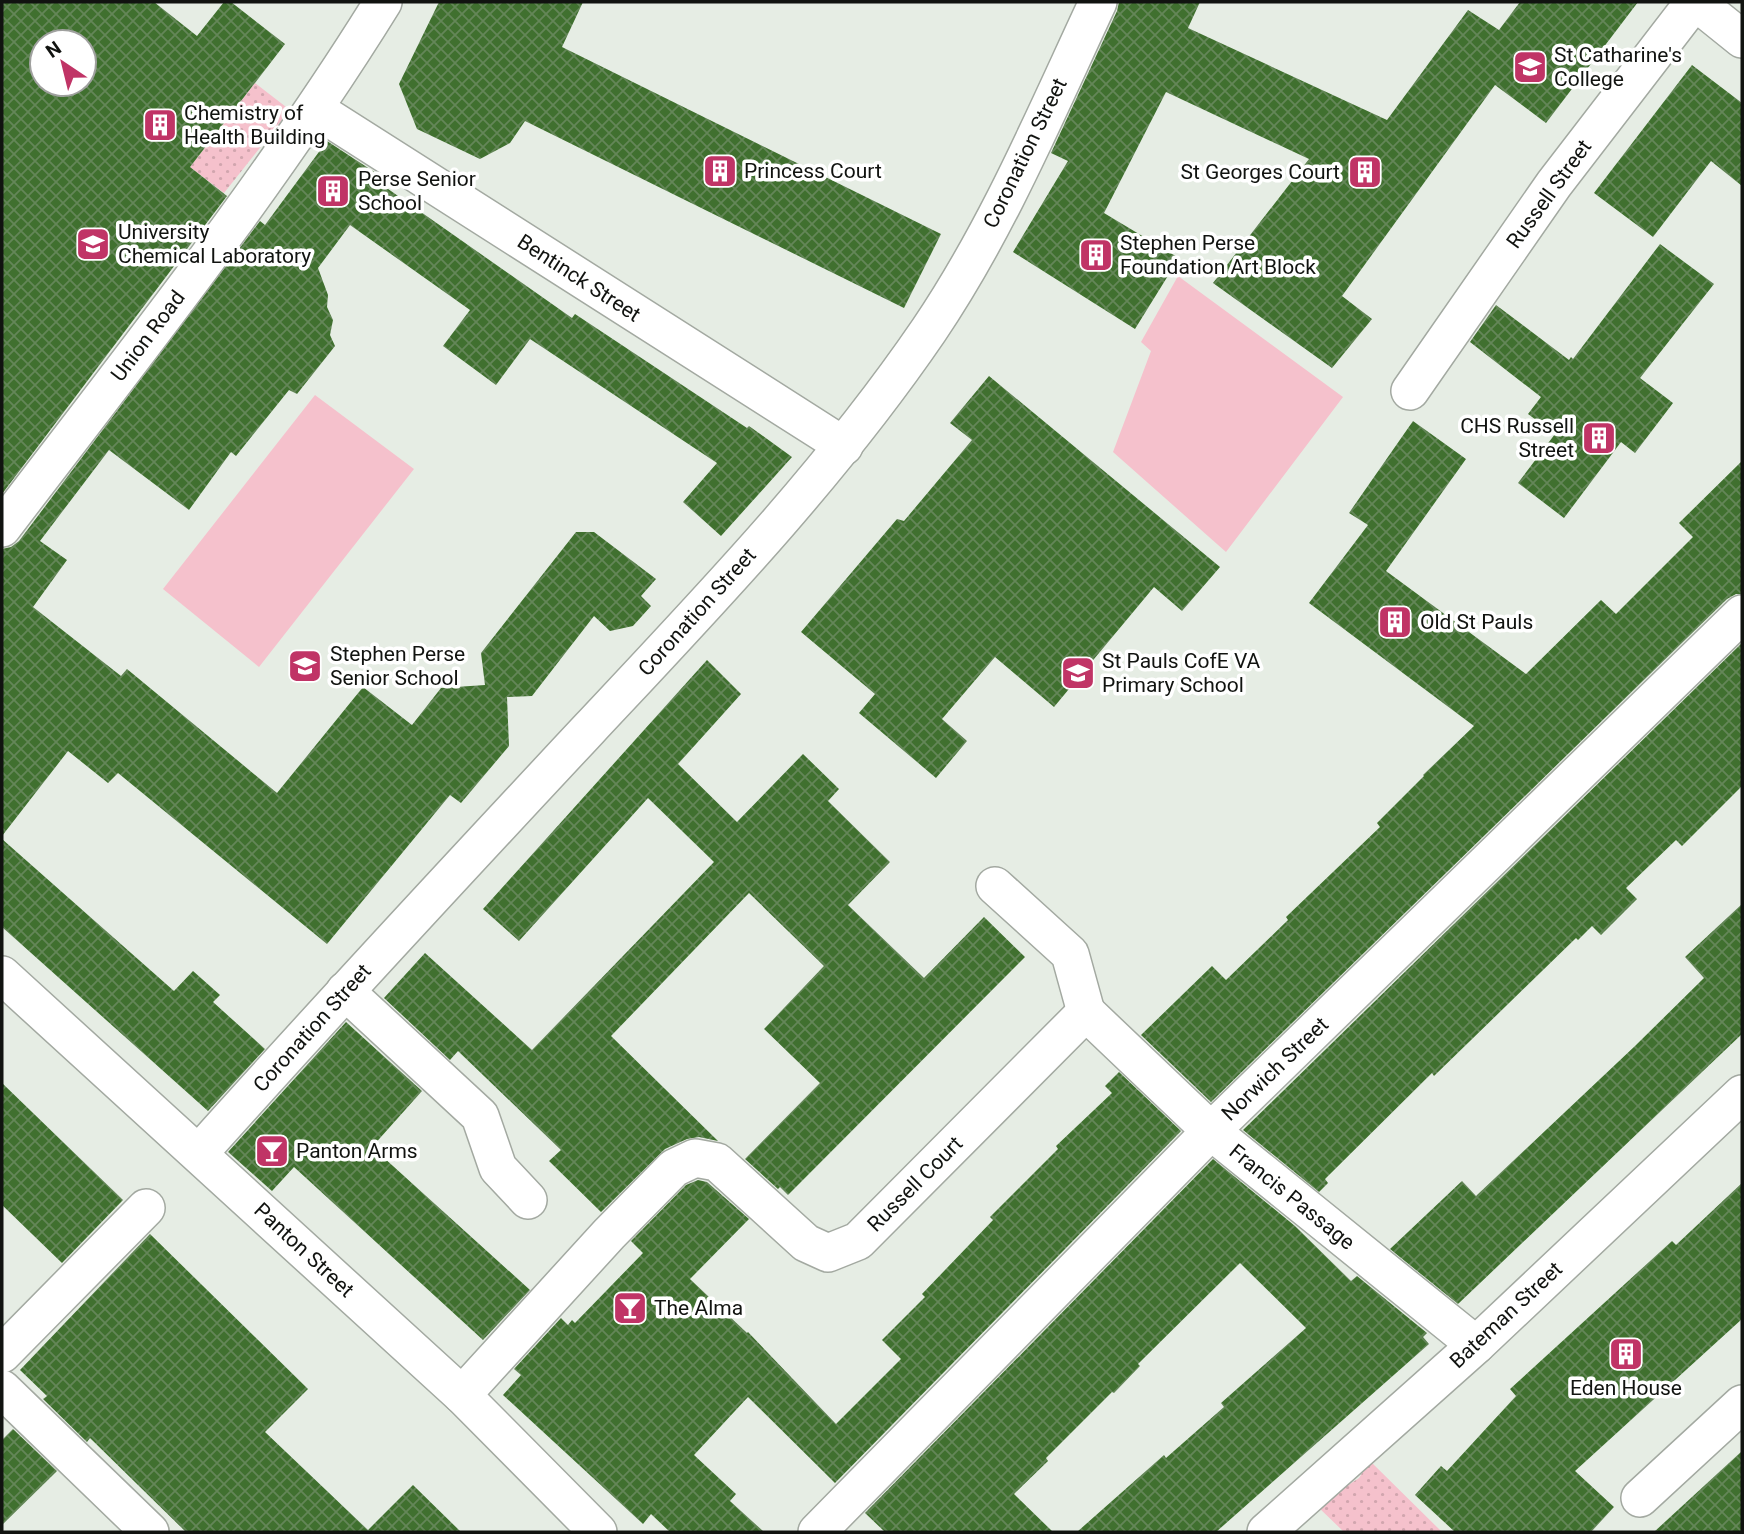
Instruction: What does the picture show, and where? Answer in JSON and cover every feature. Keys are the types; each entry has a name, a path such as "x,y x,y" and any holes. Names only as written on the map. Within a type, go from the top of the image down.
{"street":[{"name":"Union Road","path":"2,528 177,298 315,108 383,2"},
{"name":"Coronation Street","path":"198,1153 345,990 715,595 844,446 930,328 1000,210 1098,2"},
{"name":"Russell Street","path":"1410,391 1553,184 1695,2 1742,38"},
{"name":"Bentinck Street","path":"315,108 844,446"},
{"name":"Norwich Street","path":"817,1532 1211,1131 1742,614"},
{"path":"995,886 1070,954 1086,1012"},
{"name":"Panton Street","path":"2,975 462,1395 598,1532"},
{"path":"345,990 480,1116 498,1168 528,1200"},
{"name":"Francis Passage","path":"1086,1012 1211,1131 1476,1345"},
{"name":"Russell Court","path":"462,1395 674,1168 695,1158 718,1162 806,1243 828,1253 858,1241 1086,1012"},
{"name":"Bateman Street","path":"1266,1532 1476,1345 1742,1094"},
{"path":"2,1354 146,1208"},
{"path":"2,1389 150,1532"},
{"path":"1640,1498 1742,1404"}],"shaded area":[{"path":"255,83 290,110 224,193 190,167"},
{"path":"1178,276 1343,397 1226,552 1113,452 1151,351 1141,342"},
{"path":"315,395 414,469 259,667 163,589"},
{"path":"1370,1461 1442,1532 1344,1532 1317,1506 1359,1478"}],"building":[{"name":"University Chemical Laboratory","path":"2,2 154,2 197,36 224,2 231,2 285,44 190,167 227,196 2,494"},
{"name":"Princess Court","path":"439,2 583,2 562,47 941,234 904,308 525,121 510,143 480,159 417,129 399,84"},
{"name":"St Georges Court","path":"1119,2 1200,2 1188,28 1387,120 1468,10 1499,30 1520,2 1638,2 1546,123 1495,85 1342,296 1372,319 1332,368 1213,283 1309,159 1166,92 1104,213 1179,258 1135,329 1013,252 1068,161 1051,153"},
{"path":"1692,65 1742,103 1742,186 1711,161 1653,237 1594,193"},
{"path":"327,141 385,179 381,184 572,318 575,314 747,428 749,426 792,457 721,536 683,502 717,463 530,339 496,385 443,346 470,310 350,225 318,268 328,295 327,307 333,320 330,335 335,346 297,394 289,390 236,456 231,452 189,510 109,450 40,541 67,560 33,607 121,676 127,669 277,793 363,687 412,725 441,688 485,685 481,653 576,532 594,532 656,579 641,596 651,606 633,626 610,631 594,616 532,696 507,697 509,746 461,803 450,795 327,944 118,773 108,783 68,751 2,836 2,549 19,541 260,221 265,225"},
{"path":"1660,244 1714,284 1640,378 1673,403 1635,453 1621,442 1564,518 1518,483 1555,434 1528,414 1541,397 1470,342 1496,305 1569,360 1571,357 1573,359"},
{"path":"989,376 1220,567 1182,611 1154,587 1054,707 995,657 942,719 967,741 936,778 859,713 875,694 801,632 897,519 904,521 972,440 950,423"},
{"path":"1413,421 1466,459 1386,571 1526,674 1601,600 1616,614 1693,537 1679,523 1742,461 1742,594 1727,599 1211,1102 1141,1035 1212,966 1226,980 1288,920 1286,917 1380,827 1377,823 1474,726 1309,603 1368,525 1349,513"},
{"path":"1742,643 1742,786 1682,846 1676,840 1626,888 1637,899 1601,935 1592,926 1578,940 1576,938 1434,1076 1432,1073 1325,1179 1328,1183 1319,1192 1243,1130"},
{"path":"707,660 741,694 678,764 737,822 803,754 839,789 828,801 890,862 848,905 924,978 984,917 1025,957 788,1195 745,1159 820,1083 764,1029 824,966 749,893 611,1036 718,1141 699,1137 687,1139 665,1149 601,1212 549,1161 561,1150 458,1051 450,1060 384,998 425,953 532,1050 714,862 648,798 519,941 483,909"},
{"path":"2,839 174,991 193,971 220,995 213,1002 265,1049 208,1111 2,927"},
{"path":"1742,904 1742,1034 1458,1304 1390,1249 1462,1181 1476,1196 1635,1046 1704,978 1685,957"},
{"path":"346,1022 422,1091 372,1147 530,1290 483,1340 294,1167 272,1191 228,1152"},
{"path":"1119,1072 1181,1131 835,1483 748,1397 694,1455 736,1494 730,1501 764,1532 670,1532 651,1514 643,1524 503,1395 521,1375 514,1369 561,1318 568,1325 572,1320 575,1323 643,1253 631,1241 686,1185 698,1180 707,1182 749,1219 690,1279 748,1332 836,1424 901,1359 882,1340 925,1297 922,1294 993,1220 990,1217 1058,1149 1056,1146 1112,1093 1105,1086"},
{"path":"2,1083 123,1200 62,1263 2,1205"},
{"path":"1213,1159 1295,1226 1351,1281 1357,1276 1427,1333 1423,1337 1429,1344 1216,1532 1077,1532 1164,1455 1166,1458 1224,1407 1221,1403 1306,1328 1240,1263 1138,1364 1140,1366 1114,1393 1112,1392 1046,1458 1048,1461 1014,1494 1053,1532 885,1532 865,1513"},
{"path":"1742,1183 1742,1319 1575,1471 1614,1507 1591,1532 1455,1532 1415,1495 1441,1466 1447,1471 1516,1396 1510,1389 1672,1241 1676,1245"},
{"path":"150,1234 308,1389 265,1432 368,1530 413,1485 461,1532 186,1532 90,1438 87,1442 43,1399 47,1396 20,1370"},
{"path":"13,1429 57,1471 2,1525 2,1440"},
{"path":"1742,1451 1742,1532 1654,1532"}],"place":[{"name":"St Catharine's College","path":"1530,67"},
{"name":"Chemistry of Health Building","path":"160,125"},
{"name":"Princess Court","path":"720,171"},
{"name":"St Georges Court","path":"1365,172"},
{"name":"Perse Senior School","path":"333,191"},
{"name":"University Chemical Laboratory","path":"93,244"},
{"name":"Stephen Perse Foundation Art Block","path":"1096,255"},
{"name":"CHS Russell Street","path":"1599,438"},
{"name":"Old St Pauls","path":"1395,622"},
{"name":"Stephen Perse Senior School","path":"305,666"},
{"name":"St Pauls CofE VA Primary School","path":"1078,673"},
{"name":"Panton Arms","path":"272,1151"},
{"name":"The Alma","path":"630,1308"},
{"name":"Eden House","path":"1626,1354"}]}
